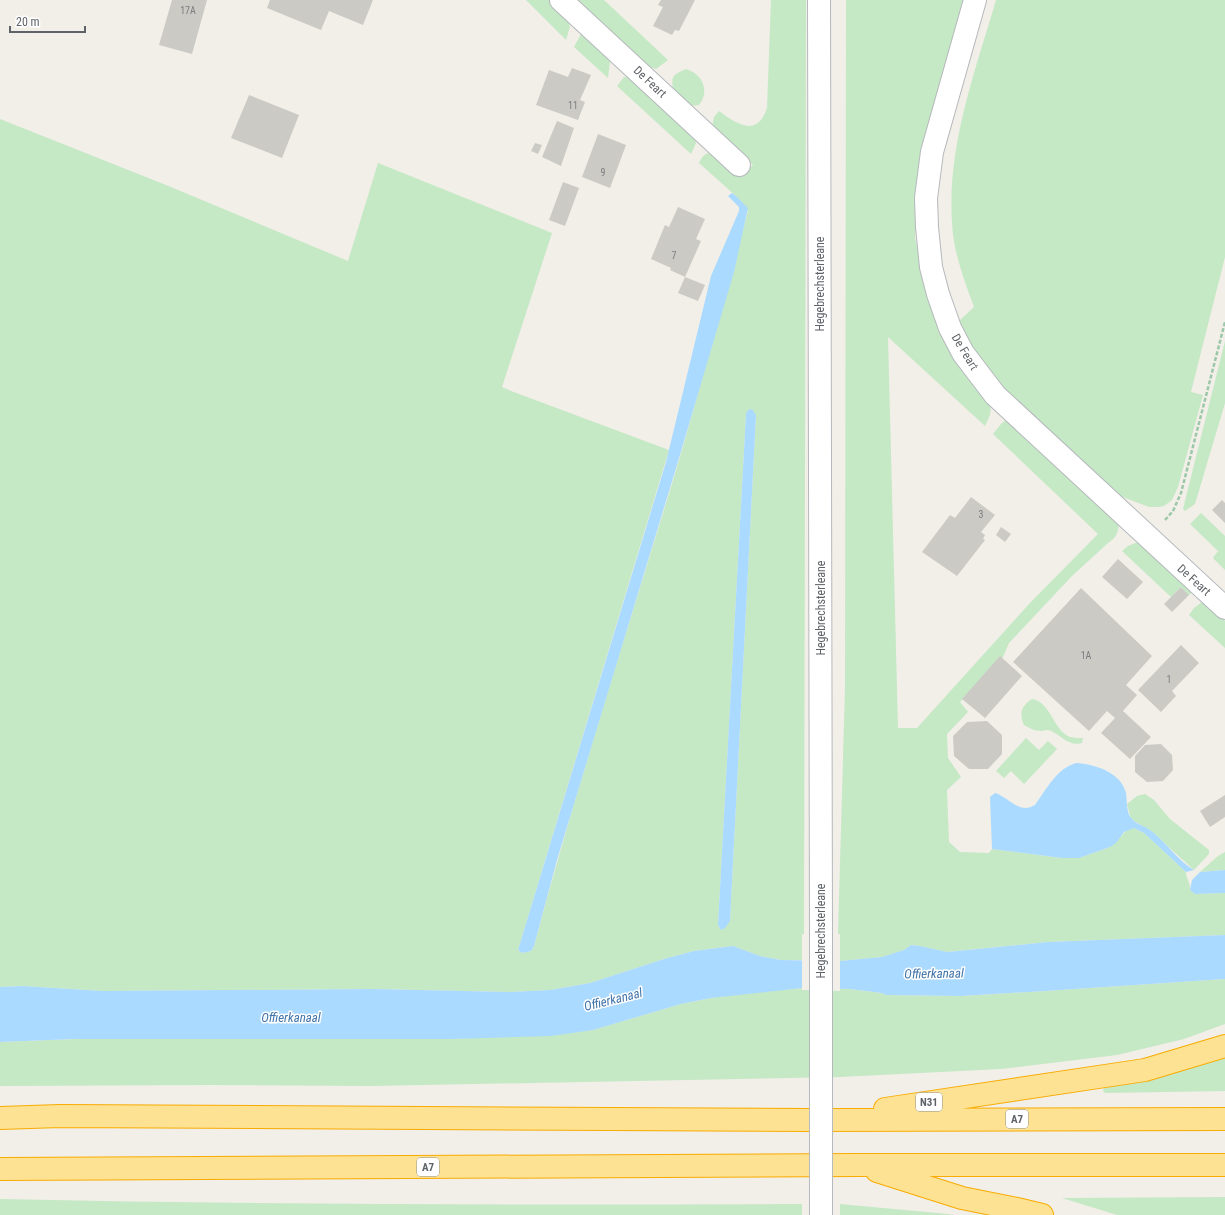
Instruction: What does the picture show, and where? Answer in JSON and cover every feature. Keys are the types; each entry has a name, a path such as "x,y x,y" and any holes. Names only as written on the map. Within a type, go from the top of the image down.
{"highway":[{"name":"N31","path":"808,1120 1145,1070 1225,1046"},
{"name":"A7","path":"0,1118 68,1116 808,1120 1225,1119"},
{"name":"A7","path":"856,1165 962,1198 1042,1215"},
{"name":"A7","path":"0,1169 856,1165 1225,1165"}],"street":[{"name":"De Feart","path":"561,0 739,165"},
{"name":"Hegebrechsterleane","path":"819,0 821,1215"},
{"name":"De Feart","path":"975,0 932,152 926,198 931,267 938,294 950,328 963,353 995,395 1225,608"}],"path":[{"path":"1149,538 1173,511 1182,494 1225,322"}],"green space":[{"path":"526,0 549,0 567,17 570,27 566,40"},
{"path":"574,0 604,0 668,60 656,69 647,66"},
{"path":"771,0 806,0 804,934 802,934 802,960 781,960 760,956 733,946 694,951 590,983 550,990 512,992 374,989 103,991 22,986 0,987 0,119 166,185 348,261 378,163 552,233 502,387 669,450 518,950 522,953 531,951 534,946 585,766 677,467 748,211 736,196 699,163 701,158 705,155 714,153 741,177 753,165 712,127 714,117 719,111 739,124 752,126 758,123 763,117 767,108","holes":["751,409 756,415 730,921 721,930 718,925 746,414"]},
{"path":"846,0 965,0 921,174 915,238 920,262 939,326 957,364 991,405 990,415 985,426 888,337 898,728 917,728 1029,604 1098,534 993,434 1006,420 1119,524 1115,537 1072,576 1009,643 1002,659 960,702 968,712 947,734 948,758 961,777 947,790 949,842 960,852 989,853 992,849 1062,858 1079,858 1110,847 1127,830 1134,828 1144,833 1186,872 1190,890 1196,894 1225,893 1225,935 1048,942 946,952 911,945 904,950 882,957 840,961 840,934 838,934 845,688"},
{"path":"996,0 1225,0 1225,257 1191,392 1203,395 1178,487 1172,500 1164,506 1149,507 1120,496 1030,417 978,360 958,322 974,307 966,286 954,244 952,194 954,165 964,110"},
{"path":"581,34 585,34 610,56 608,78 574,47"},
{"path":"686,69 697,75 703,84 704,94 699,105 690,106 673,91 673,77 677,73"},
{"path":"631,76 694,134 696,143 691,154 617,86 624,77"},
{"path":"1225,341 1225,403 1195,504 1185,511 1183,509"},
{"path":"1201,513 1225,536 1225,570 1213,558 1218,551 1190,524"},
{"path":"1138,542 1192,592 1189,595 1181,587 1171,597 1122,551 1128,546"},
{"path":"1202,602 1225,621 1225,648 1189,615 1194,608"},
{"path":"1032,699 1044,705 1064,733 1070,737 1083,738 1082,743 1077,744 1069,742 1050,730 1041,731 1024,725 1021,714 1022,710 1025,704"},
{"path":"1026,738 1039,750 1048,741 1057,749 1024,784 1011,771 1004,778 996,771"},
{"path":"1145,794 1154,800 1170,819 1209,850 1209,854 1194,870 1151,831 1131,819 1127,804 1137,796"},
{"path":"1225,852 1225,870 1200,872 1218,856"},
{"path":"1225,979 1225,1024 1184,1039 1117,1055 1001,1069 840,1077 372,1086 0,1086 0,1042 75,1039 453,1039 593,1030 681,1004 731,995 802,988 850,989 882,993 886,995 961,996"},
{"path":"1225,1056 1225,1091 1105,1093 1103,1091 1104,1088 1137,1082"},
{"path":"1225,1197 1225,1215 1117,1215 1062,1198"},
{"path":"0,1199 401,1204 802,1204 802,1215 0,1215"},
{"path":"840,1204 948,1214 955,1215 840,1215"}],"water":[{"path":"732,193 748,208 734,272 557,860 534,946 531,951 522,953 518,950 666,462 711,276 739,211 739,207 728,196"},
{"path":"752,409 756,415 730,921 725,928 721,930 718,925 746,414 748,410"},
{"path":"1076,763 1091,765 1106,770 1119,780 1126,793 1128,810 1132,819 1156,835 1182,861 1194,870 1186,872 1144,833 1134,828 1124,832 1116,843 1110,847 1079,858 1062,858 992,849 990,797 995,793 1020,807 1030,807 1035,805 1048,786 1063,770"},
{"path":"1225,870 1225,893 1195,894 1190,890 1192,880 1200,872"},
{"name":"Offierkanaal","path":"1225,935 1225,979 961,996 886,995 882,993 850,989 802,988 711,998 681,1004 593,1030 551,1036 453,1039 75,1039 0,1042 0,987 22,986 103,991 374,989 511,992 550,990 590,983 694,951 733,946 760,956 781,960 840,961 882,957 904,950 911,945 947,952 1048,942"}],"pier":[{"path":"802,958 840,959 840,991 802,990"}],"building":[{"path":"172,0 207,0 192,54 159,45"},
{"path":"270,0 373,0 363,25 329,11 321,30 267,8"},
{"path":"661,0 695,0 679,31 675,30 672,35 653,26 663,7 658,5"},
{"path":"572,68 591,75 580,100 585,102 578,120 536,105 549,70 568,77"},
{"path":"249,95 299,115 282,158 231,138"},
{"path":"557,121 574,128 561,166 542,157"},
{"path":"598,134 626,145 610,188 582,177"},
{"path":"535,143 542,145 538,154 531,151"},
{"path":"563,182 579,188 565,226 549,220"},
{"path":"678,207 705,219 696,239 701,241 685,277 670,270 671,268 651,259 665,225 669,227"},
{"path":"685,277 705,285 698,301 678,293"},
{"path":"971,497 995,515 981,532 985,535 983,539 985,540 957,576 922,552 950,515 955,518"},
{"path":"1222,500 1225,503 1225,523 1212,510"},
{"path":"1001,527 1011,534 1005,542 996,535"},
{"path":"1118,559 1143,582 1127,599 1102,577"},
{"path":"1181,587 1189,595 1172,612 1164,604"},
{"path":"1081,588 1152,656 1126,685 1137,695 1123,711 1151,737 1130,759 1101,733 1115,718 1107,711 1089,731 1013,662"},
{"path":"1181,645 1199,663 1172,691 1176,696 1161,712 1138,690"},
{"path":"1000,656 1022,676 985,718 962,699"},
{"path":"987,721 1002,735 1002,754 988,769 969,769 954,756 953,736 967,722"},
{"path":"1161,744 1172,755 1173,770 1163,781 1147,782 1135,772 1135,756 1145,745"},
{"path":"1225,795 1225,817 1210,827 1200,811"}]}
